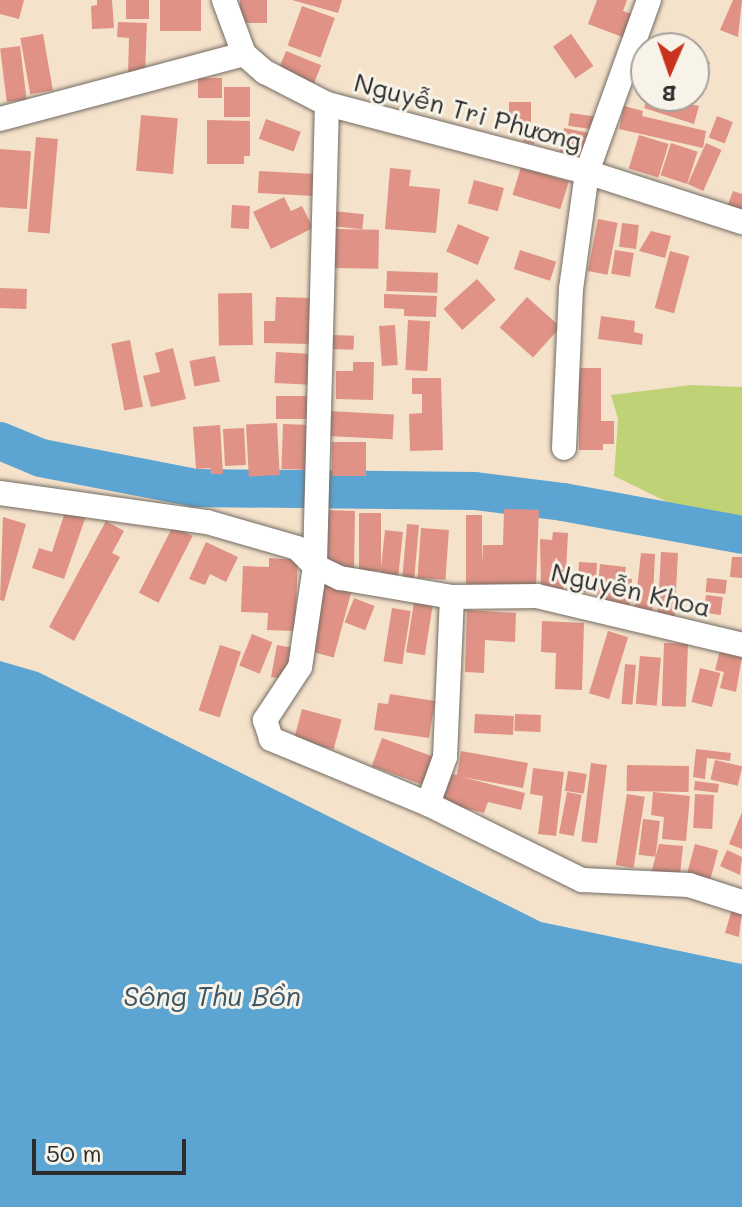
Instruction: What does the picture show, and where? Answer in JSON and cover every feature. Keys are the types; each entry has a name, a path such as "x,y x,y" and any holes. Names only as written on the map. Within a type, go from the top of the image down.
{"street":[{"path":"0,119 244,54 224,0"},
{"path":"564,448 571,289 587,172 649,0"},
{"name":"Nguyễn Tri Phương","path":"244,54 265,72 327,104 587,172 742,222"},
{"path":"327,104 320,467 315,566 300,667 289,690 271,705 265,720 266,733 293,750 428,804 582,880 689,885 742,902"},
{"name":"Nguyễn Khoa","path":"0,493 207,522 297,548 315,566 340,578 452,597 537,596 742,645"},
{"path":"428,804 447,742 452,597"}],"green space":[{"path":"691,385 742,387 742,524 694,515 614,476 618,419 611,395"}],"water":[{"name":"Sông Thu Bồn","path":"0,661 38,672 541,922 742,964 742,1207 0,1207"}],"building":[{"path":"0,0 24,0 19,19 0,14"},
{"path":"97,0 112,0 114,28 92,29 91,6 97,5"},
{"path":"126,0 149,0 149,19 126,19"},
{"path":"160,0 201,0 201,31 160,31"},
{"path":"240,0 267,0 267,23 240,23"},
{"path":"292,0 342,0 338,13"},
{"path":"597,0 627,0 623,11 635,15 625,38 588,24"},
{"path":"733,0 742,0 738,37 720,30"},
{"path":"302,6 335,18 321,57 288,45"},
{"path":"118,22 147,23 145,74 128,74 129,38 117,37"},
{"path":"43,34 53,90 30,94 20,38"},
{"path":"571,34 593,66 575,79 553,47"},
{"path":"20,46 27,100 7,102 0,48"},
{"path":"286,51 321,65 314,84 279,70"},
{"path":"198,78 222,78 222,98 198,98"},
{"path":"224,87 250,87 250,117 224,117"},
{"path":"509,102 531,102 531,122 509,122"},
{"path":"624,106 630,108 630,112 643,112 642,116 706,131 703,148 619,129"},
{"path":"656,112 697,112 694,124"},
{"path":"570,113 599,117 597,130 568,126"},
{"path":"141,115 178,118 173,174 136,171"},
{"path":"717,116 733,122 725,144 709,137"},
{"path":"266,119 301,132 294,151 259,139"},
{"path":"207,120 250,121 250,156 244,156 244,164 207,164"},
{"path":"528,124 539,127 534,144 523,141"},
{"path":"564,128 590,133 585,157 559,152"},
{"path":"639,135 669,144 658,178 629,168"},
{"path":"36,137 58,139 50,234 28,232"},
{"path":"671,143 698,152 687,184 660,175"},
{"path":"706,143 722,150 703,191 688,184"},
{"path":"0,149 31,151 27,209 0,207"},
{"path":"521,167 569,182 560,209 513,195"},
{"path":"390,168 411,170 409,186 440,189 436,233 385,229"},
{"path":"259,171 315,174 314,196 258,193"},
{"path":"474,180 504,188 498,211 468,203"},
{"path":"733,191 742,194 742,212 727,207"},
{"path":"284,197 291,211 302,206 313,228 271,249 253,212"},
{"path":"232,205 250,206 249,229 231,228"},
{"path":"333,211 364,214 362,229 331,226"},
{"path":"598,219 618,223 608,275 588,271"},
{"path":"622,223 639,225 636,249 619,247"},
{"path":"458,224 489,237 478,265 446,252"},
{"path":"334,229 379,230 378,269 333,268"},
{"path":"651,231 671,236 665,258 639,251"},
{"path":"520,250 556,262 550,281 514,269"},
{"path":"615,250 634,253 630,277 611,274"},
{"path":"670,251 689,256 674,313 655,308"},
{"path":"387,271 438,273 437,293 386,291"},
{"path":"477,279 496,300 462,330 444,309"},
{"path":"0,288 27,289 26,309 0,308"},
{"path":"252,293 253,345 219,346 218,294"},
{"path":"384,294 437,296 436,317 404,316 404,309 384,308"},
{"path":"276,297 312,298 310,344 264,343 264,321 275,321"},
{"path":"527,297 560,327 533,358 500,327"},
{"path":"601,316 635,321 634,332 643,334 642,345 598,339"},
{"path":"408,320 430,321 427,371 405,370"},
{"path":"395,325 398,365 382,366 379,326"},
{"path":"331,335 354,336 353,350 331,349"},
{"path":"130,340 143,407 124,410 111,344"},
{"path":"173,348 186,399 151,407 143,376 160,372 155,353"},
{"path":"276,352 312,354 310,385 274,383"},
{"path":"215,356 220,382 194,386 189,361"},
{"path":"353,362 374,362 373,400 336,399 336,371 353,371"},
{"path":"579,368 601,368 601,421 614,421 614,444 603,444 603,450 579,450"},
{"path":"412,378 441,378 443,450 410,451 409,414 422,413 422,394 412,394"},
{"path":"276,396 311,396 311,419 276,419"},
{"path":"329,411 394,414 393,439 328,436"},
{"path":"277,423 280,475 249,477 246,425"},
{"path":"283,424 311,425 309,470 281,469"},
{"path":"220,425 223,474 211,474 210,468 196,469 193,427"},
{"path":"244,428 246,465 225,466 223,429"},
{"path":"332,442 366,442 366,476 332,476"},
{"path":"66,509 86,516 64,579 32,568 39,548 52,552"},
{"path":"504,509 539,510 536,587 481,586 483,545 503,545"},
{"path":"326,510 355,511 354,570 326,562"},
{"path":"359,513 381,513 381,571 359,571"},
{"path":"466,515 482,515 482,586 466,586"},
{"path":"3,517 26,524 4,601 0,600"},
{"path":"106,521 124,531 112,553 120,557 74,641 49,627"},
{"path":"407,524 419,525 414,582 402,581"},
{"path":"173,526 193,536 159,603 139,593"},
{"path":"421,528 449,530 445,580 418,578"},
{"path":"385,530 403,532 398,577 380,575"},
{"path":"553,532 568,533 565,589 541,588 540,539 552,540"},
{"path":"206,542 238,557 226,582 210,574 205,585 189,579"},
{"path":"661,552 678,553 675,617 658,616"},
{"path":"641,553 655,554 652,618 634,617"},
{"path":"732,557 742,557 742,578 730,577"},
{"path":"269,558 298,560 295,631 267,630 268,613 241,612 243,566 269,567"},
{"path":"579,562 597,563 595,593 577,592"},
{"path":"600,564 626,567 624,578 632,579 629,610 596,607"},
{"path":"707,578 727,580 725,594 706,592"},
{"path":"326,582 352,589 334,658 308,651"},
{"path":"706,595 723,597 721,615 704,613"},
{"path":"354,598 375,606 365,630 345,622"},
{"path":"414,602 433,605 425,655 406,652"},
{"path":"392,608 411,611 402,664 384,661"},
{"path":"467,610 516,613 515,642 485,640 484,673 465,672"},
{"path":"542,621 584,623 582,690 555,689 556,653 541,652"},
{"path":"608,631 628,637 609,699 589,693"},
{"path":"252,634 272,642 260,674 239,666"},
{"path":"664,643 688,644 686,707 662,706"},
{"path":"220,645 241,652 220,717 199,711"},
{"path":"277,645 300,649 287,680 271,677"},
{"path":"720,650 742,657 736,692 720,688 724,672 715,670"},
{"path":"640,656 661,658 657,706 636,704"},
{"path":"625,664 636,665 632,705 622,704"},
{"path":"700,668 720,673 712,707 692,702"},
{"path":"390,694 435,701 429,738 374,730 378,703 388,704"},
{"path":"302,709 342,720 334,750 294,739"},
{"path":"475,714 514,716 513,735 474,733"},
{"path":"515,714 541,715 540,732 514,731"},
{"path":"382,738 434,757 423,785 372,766"},
{"path":"696,749 731,753 730,761 707,758 705,779 693,777"},
{"path":"461,751 528,763 523,788 462,777 525,793 521,810 488,802 484,813 440,802 447,773 457,775"},
{"path":"715,760 742,766 738,786 711,779"},
{"path":"591,763 607,765 597,843 581,841"},
{"path":"627,765 689,766 689,792 627,791"},
{"path":"533,768 564,772 556,836 538,834 543,796 530,794"},
{"path":"568,771 587,774 584,794 565,791"},
{"path":"695,781 719,784 718,793 694,790"},
{"path":"567,792 582,795 574,836 559,833"},
{"path":"653,792 690,796 686,841 662,839 664,817 651,815"},
{"path":"627,794 645,797 634,868 616,865"},
{"path":"695,794 714,795 712,829 693,828"},
{"path":"742,812 742,849 729,844"},
{"path":"643,819 660,821 655,857 639,855"},
{"path":"659,844 683,846 679,884 649,881"},
{"path":"695,844 718,850 709,884 686,878"},
{"path":"727,850 742,857 740,875 720,866"},
{"path":"732,909 742,912 739,937 725,933"}],"waterway":[{"path":"0,441 41,458 195,488 475,491 563,502 742,535"}]}
